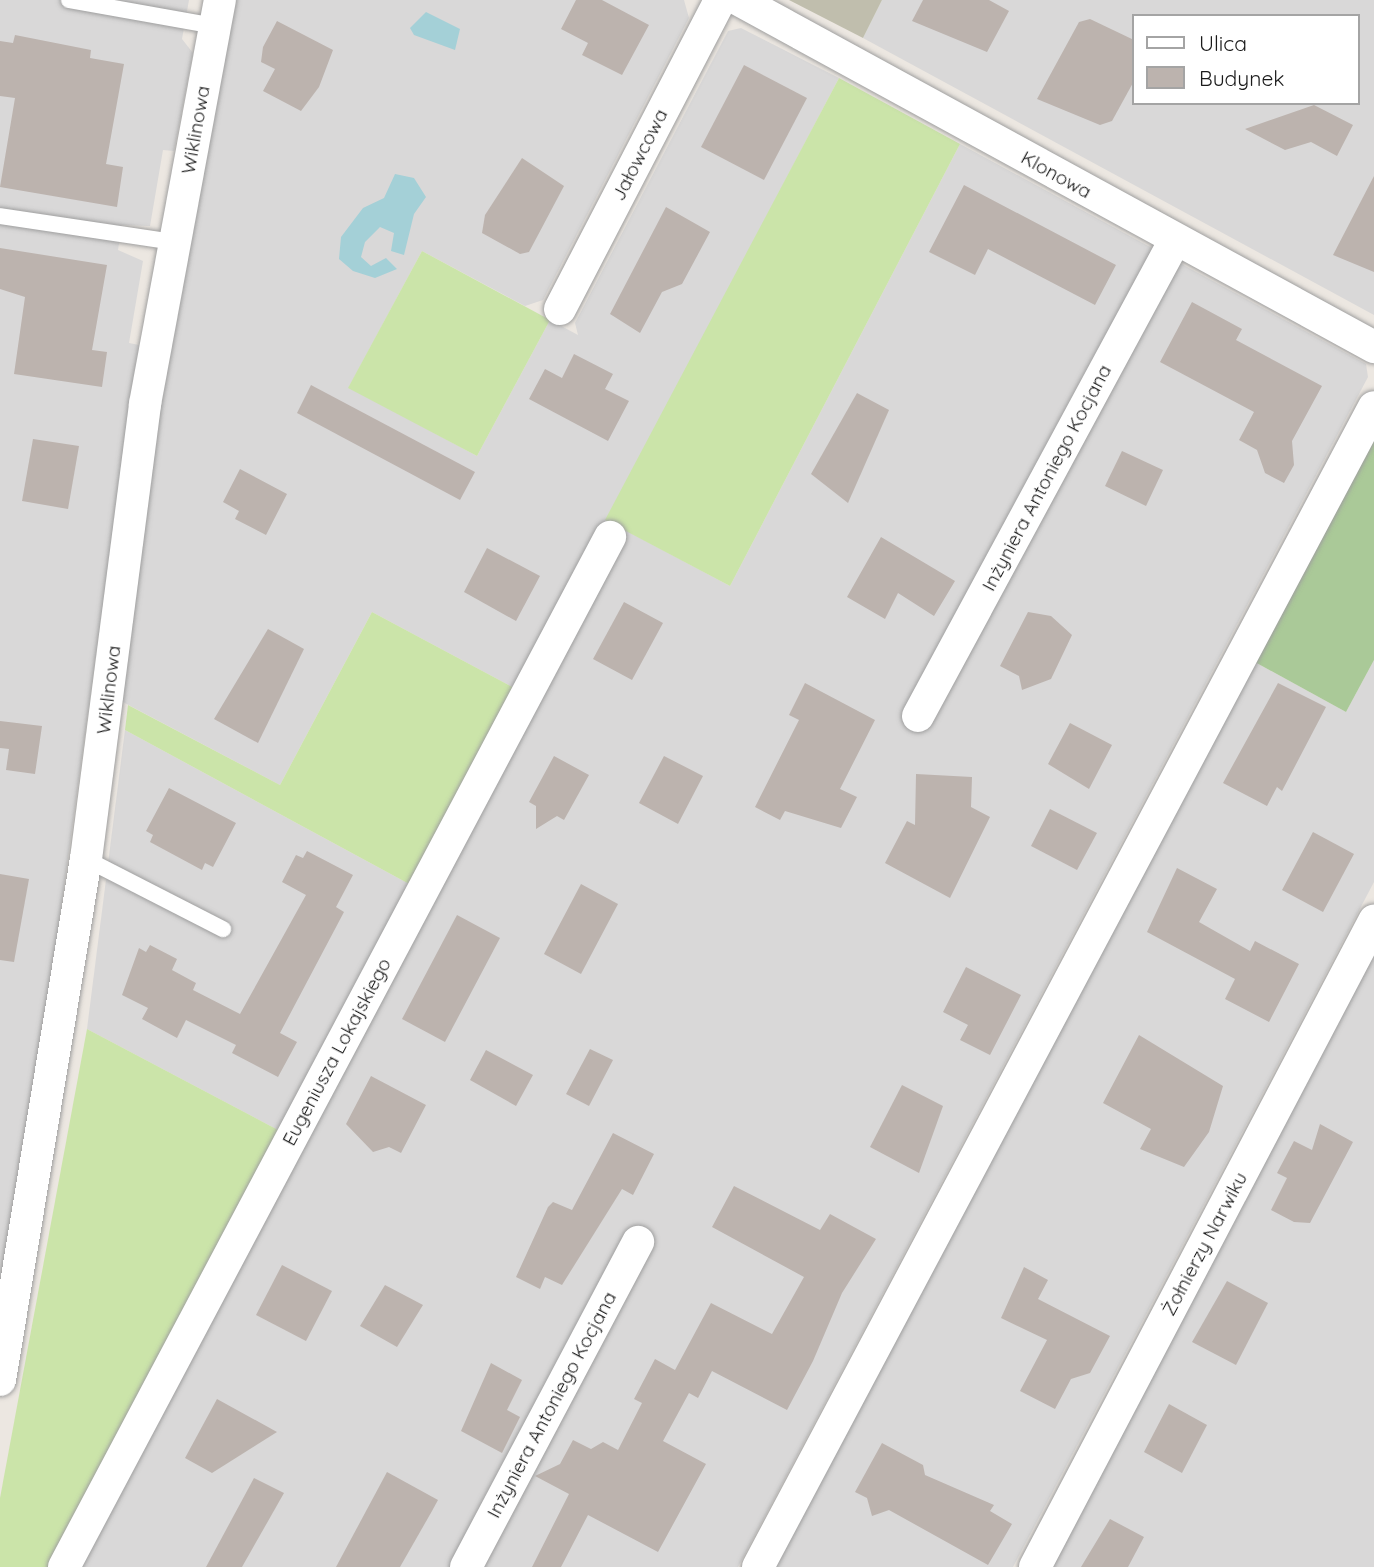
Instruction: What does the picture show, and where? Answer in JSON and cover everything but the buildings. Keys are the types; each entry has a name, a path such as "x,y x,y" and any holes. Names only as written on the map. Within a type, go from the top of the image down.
{"street":[{"name":"Jałowcowa","path":"560,309 720,0"},
{"name":"Klonowa","path":"739,0 1374,347"},
{"name":"Wiklinowa","path":"0,1380 4,1339 86,859 145,404 218,13"},
{"name":"Inżyniera Antoniego Kocjana","path":"918,716 1175,240"},
{"path":"758,1567 1374,407"},
{"name":"Eugeniusza Lokajskiego","path":"64,1567 610,537"},
{"name":"Żołnierzy Narwiku","path":"1035,1567 1374,921"},
{"name":"Inżyniera Antoniego Kocjana","path":"466,1567 638,1242"}],"lane":[{"path":"69,0 218,13"},
{"path":"0,216 176,242"},
{"path":"86,859 223,929"}],"shaded area":[{"path":"0,0 189,0 182,39 193,53 174,151 163,150 150,226 122,225 118,250 143,261 129,343 139,345 51,980 0,1287"},
{"path":"236,0 684,0 689,18 543,300 525,306 422,251 349,387 477,456 550,320 578,335 575,323 728,31 741,28 839,78 518,690 372,612 280,785 119,700 145,493"},
{"path":"789,0 882,0 863,38"},
{"path":"882,0 1374,0 1374,315 863,38"},
{"path":"960,144 1366,364 1368,377 738,1567 77,1567 625,530 730,586"},
{"path":"1374,660 1374,882 1013,1567 772,1567 1253,661 1346,712"},
{"path":"125,730 411,885 278,1130 87,1029"},
{"path":"1374,948 1374,1567 1048,1567"}],"green space":[{"path":"839,78 960,144 730,586 605,520"},
{"path":"422,251 550,320 477,456 348,388"},
{"path":"1374,434 1374,660 1346,712 1253,661"},
{"path":"372,612 518,690 411,885 125,730 128,705 280,785"},
{"path":"87,1029 278,1130 52,1567 0,1567 0,1498"}],"water":[{"path":"426,12 460,29 455,50 414,35 410,28"},
{"path":"395,174 414,178 426,197 414,214 404,255 391,251 394,233 380,227 365,242 361,257 371,266 386,258 397,269 375,278 353,271 339,259 341,237 363,208 384,198"}]}
